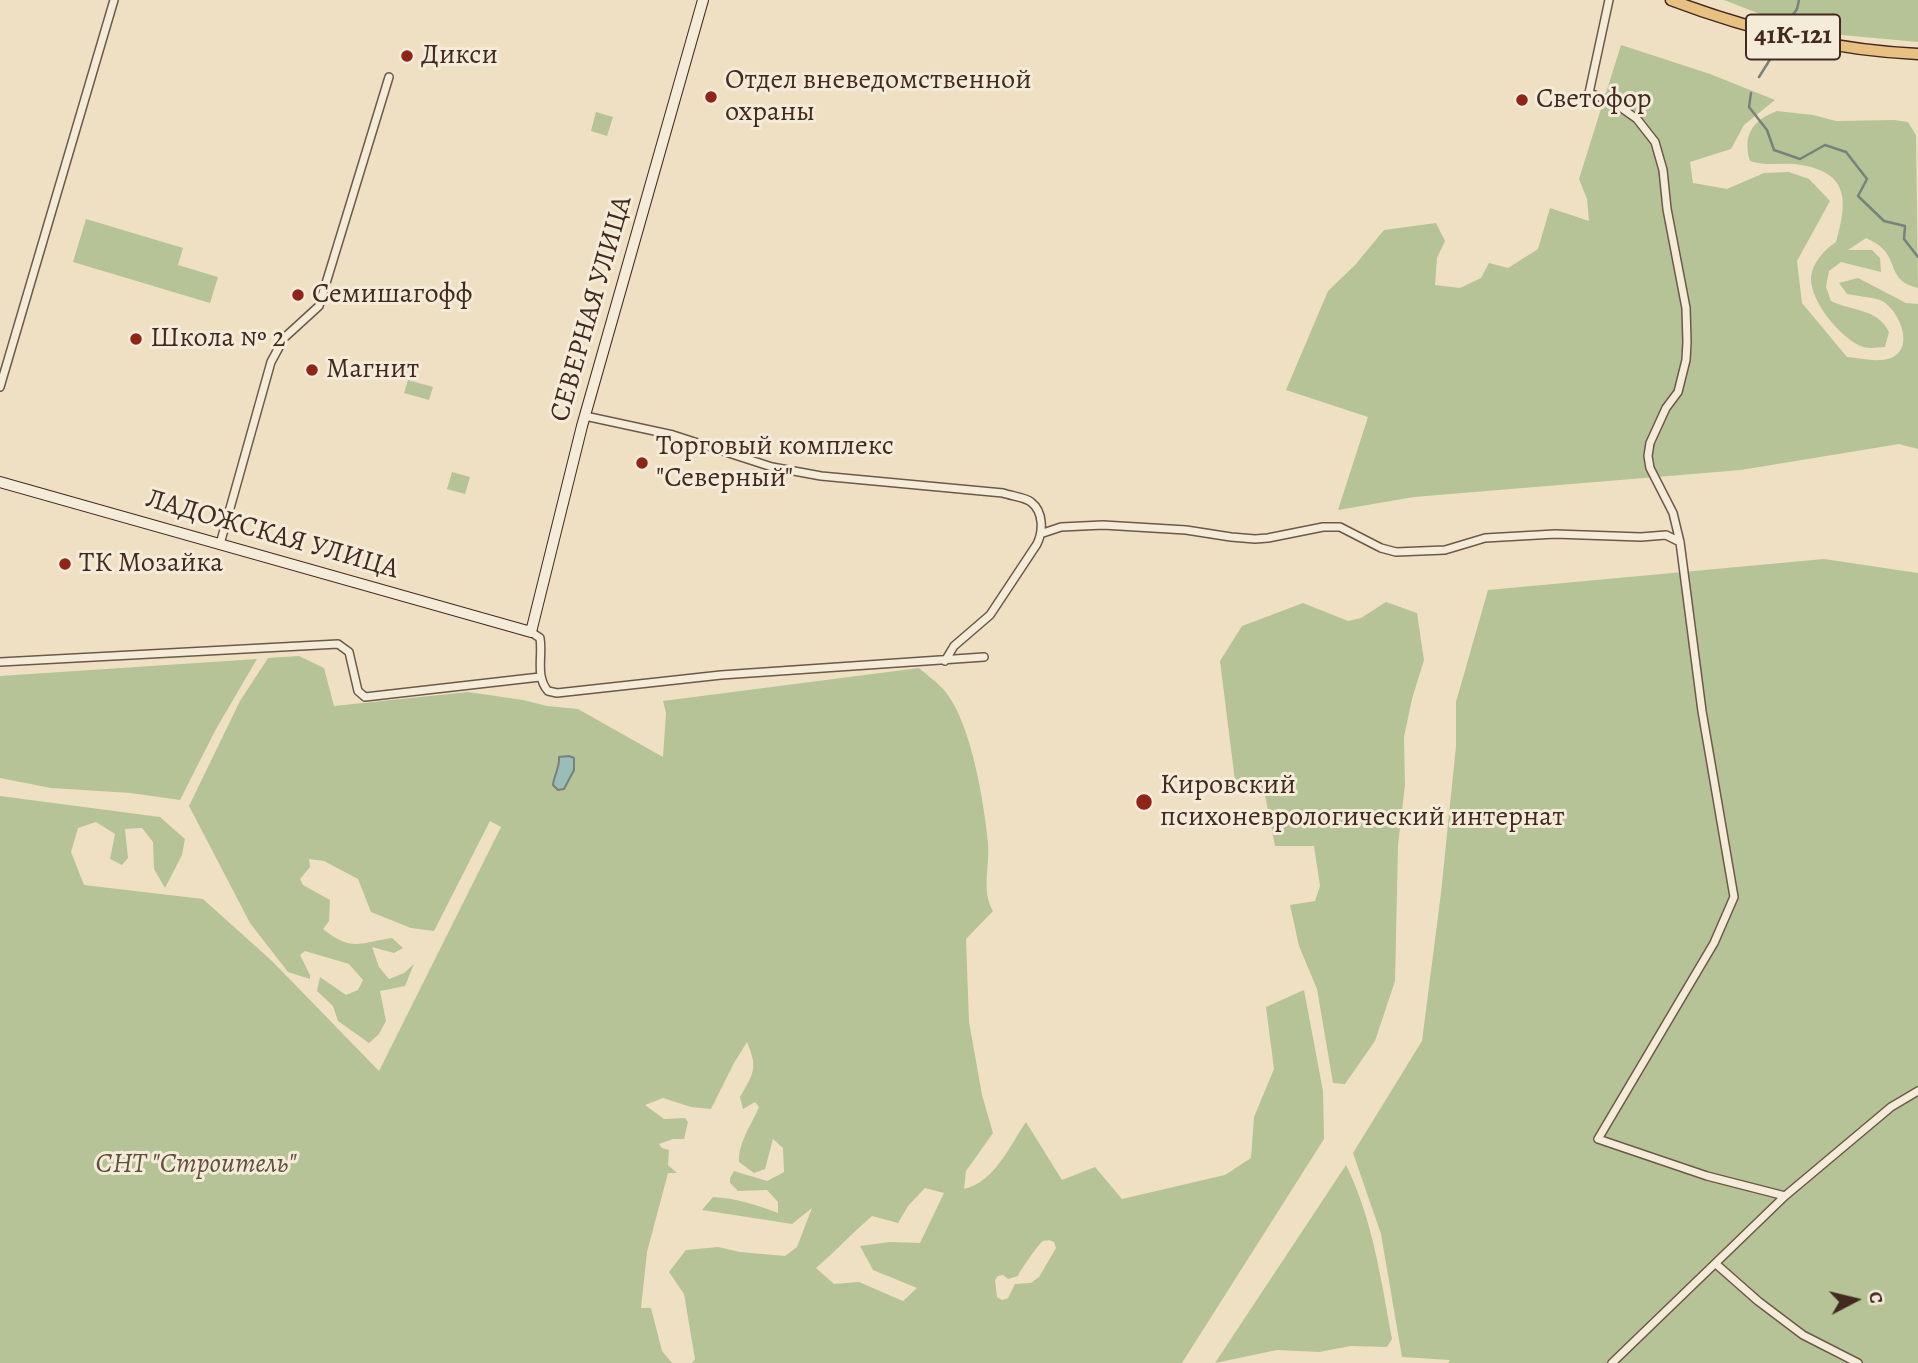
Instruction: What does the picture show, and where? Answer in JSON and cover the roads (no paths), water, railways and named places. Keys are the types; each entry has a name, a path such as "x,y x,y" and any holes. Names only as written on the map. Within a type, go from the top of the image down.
{"main road":[{"name":"41К-121","path":"1671,0 1798,38 1846,47 1918,54"}],"street":[{"path":"0,387 114,0"},
{"name":"СЕВЕРНАЯ УЛИЦА","path":"531,632 585,416 703,0"},
{"path":"1609,0 1589,93 1613,102 1637,119 1655,142 1663,170 1667,209 1686,308 1686,360 1678,392 1666,408 1647,456 1650,468 1674,513 1680,542 1702,711 1734,897 1714,943 1598,1139 1707,1176 1785,1196"},
{"path":"220,544 271,362 284,338 319,306 389,77"},
{"path":"585,416 673,435 781,468 821,476 1003,494 1030,501 1038,510 1043,533"},
{"name":"ЛАДОЖСКАЯ УЛИЦА","path":"0,482 531,632"},
{"path":"945,661 954,646 990,615 1043,533 1061,527 1103,525 1186,530 1255,539 1322,527 1340,527 1381,548 1396,552 1445,550 1485,538 1555,534 1666,536 1680,542"},
{"path":"531,632 540,638 540,677 548,691 557,693 721,676 984,657"},
{"path":"0,662 338,644 349,652 358,691 365,697 540,677"},
{"path":"1612,1363 1785,1196 1891,1107 1918,1091"},
{"path":"1716,1264 1758,1301 1803,1335 1858,1363"}],"water":[{"path":"559,757 574,758 574,770 564,789 558,790 553,785"}],"waterway":[{"path":"1785,26 1797,9 1799,0"},
{"path":"1759,77 1781,42"},
{"path":"1751,93 1749,107 1767,130 1774,150 1800,159 1825,145 1846,152 1867,179 1858,196 1884,221 1905,226 1904,239 1918,257"}],"place":[{"name":"Дикси","path":"407,56"},
{"name":"Отдел вневедомственной охраны","path":"711,97"},
{"name":"Светофор","path":"1522,100"},
{"name":"Семишагофф","path":"298,295"},
{"name":"Школа № 2","path":"136,339"},
{"name":"Магнит","path":"312,370"},
{"name":"Торговый комплекс \"Северный\"","path":"642,463"},
{"name":"ТК Мозайка","path":"65,564"},
{"name":"Кировский психоневрологический интернат","path":"1144,802"}],"park label":[{"name":"СНТ \"Строитель\"","path":"196,1165"}]}
